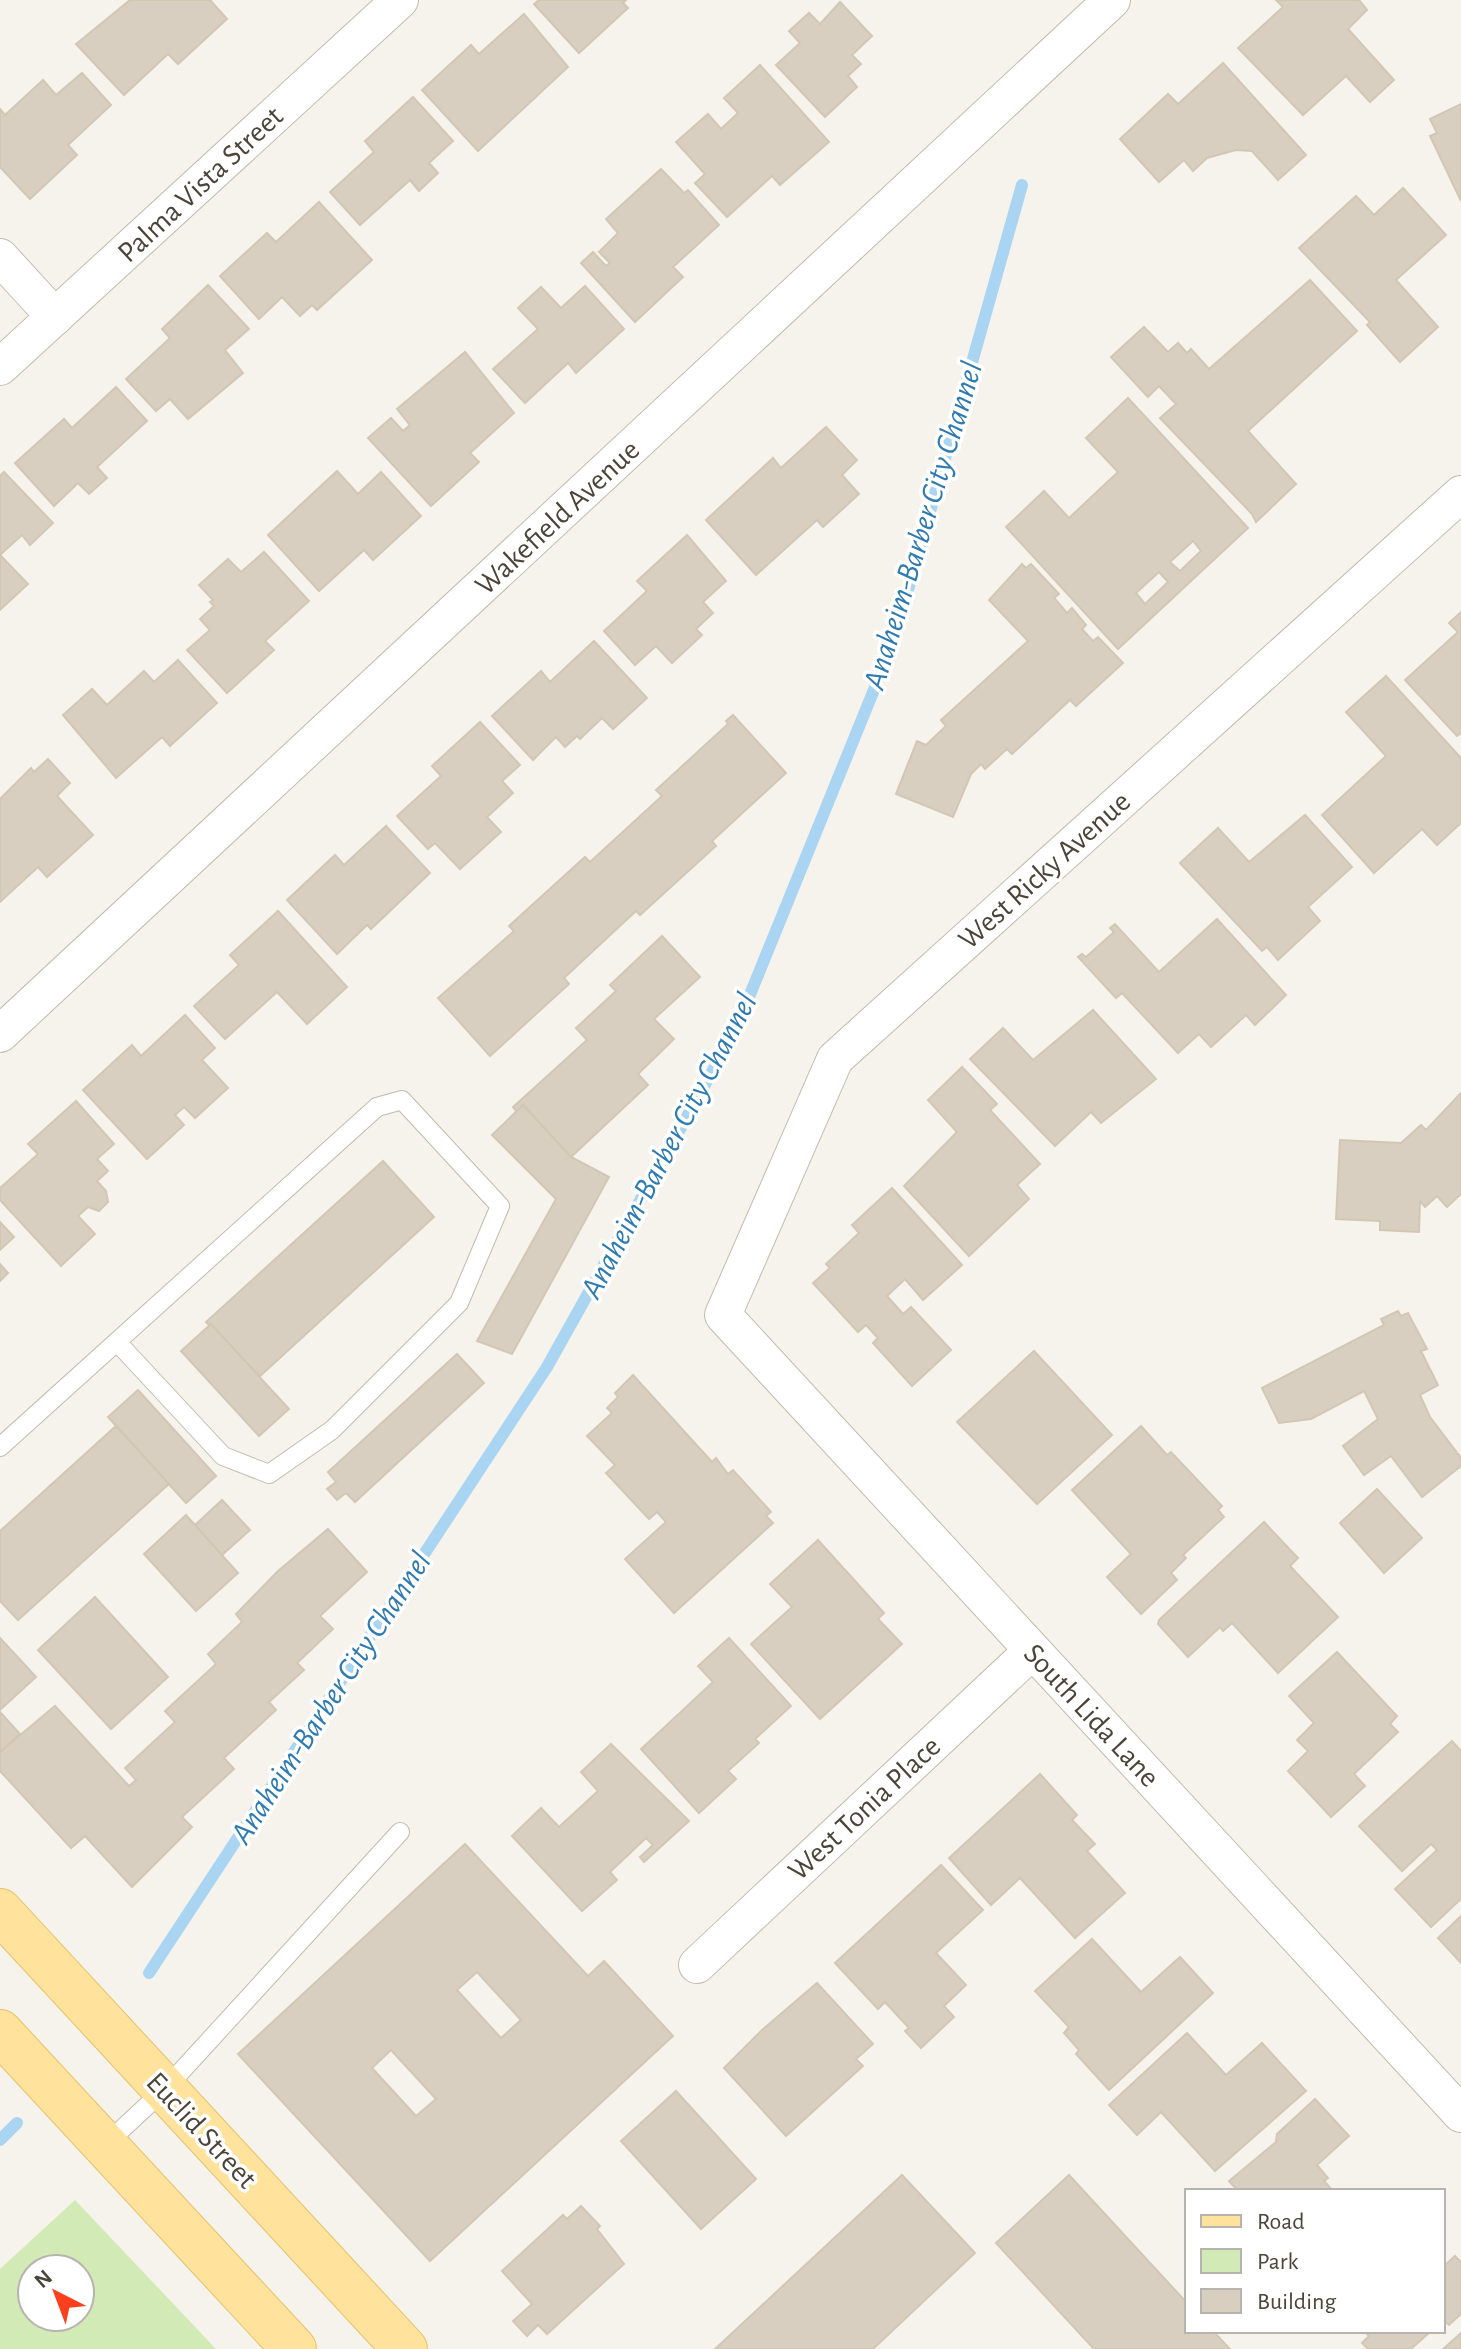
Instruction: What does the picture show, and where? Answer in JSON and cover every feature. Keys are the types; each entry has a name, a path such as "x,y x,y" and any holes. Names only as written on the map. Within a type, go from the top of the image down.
{"main road":[{"name":"Euclid Street","path":"0,1911 405,2349"},
{"path":"0,2032 294,2349"}],"street":[{"name":"Palma Vista Street","path":"0,367 400,0"},
{"name":"Wakefield Avenue","path":"0,1034 1112,0"},
{"path":"0,257 55,317"},
{"name":"West Ricky Avenue","path":"723,1315 835,1059 1461,494"},
{"name":"South Lida Lane","path":"723,1315 1461,2114"},
{"name":"West Tonia Place","path":"697,1965 1032,1651"}],"lane":[{"path":"0,1447 377,1107 402,1100 500,1206 459,1303 332,1430 269,1474 223,1456 117,1342"},
{"path":"105,2145 165,2089 400,1832"}],"green space":[{"path":"75,2200 216,2349 0,2349 0,2269 16,2254 16,2333 96,2333 96,2253 17,2253"}],"building":[{"path":"130,0 210,0 227,19 178,64 168,54 124,95 76,44"},
{"path":"539,0 626,0 623,3 628,8 579,53 534,4"},
{"path":"1276,0 1359,0 1367,10 1348,29 1394,80 1370,102 1346,76 1303,115 1238,48 1283,7"},
{"path":"840,2 872,36 852,55 861,64 848,76 857,87 825,117 776,65 800,43 789,31 809,13 820,24"},
{"path":"524,14 568,67 478,151 422,90 471,45 479,54"},
{"path":"1223,63 1306,155 1278,180 1252,151 1236,150 1207,158 1193,171 1184,160 1159,182 1120,139 1168,94 1178,104"},
{"path":"760,65 829,142 780,185 772,176 727,217 695,183 705,174 676,142 708,114 721,129 738,113 724,98"},
{"path":"82,73 111,105 68,145 77,155 30,199 0,167 0,109 5,115 43,80 56,95"},
{"path":"413,97 453,141 429,163 438,173 419,191 410,180 360,225 330,192 374,152 365,141"},
{"path":"1461,104 1461,201 1430,136 1437,133 1430,119"},
{"path":"661,169 684,193 688,190 719,225 673,267 683,277 635,322 581,263 593,252 606,266 610,263 599,252 618,233 606,219"},
{"path":"1403,188 1446,235 1396,280 1438,327 1400,362 1367,325 1370,322 1299,248 1356,196 1374,215"},
{"path":"319,202 372,260 317,310 312,305 300,316 282,297 259,319 220,276 267,233 276,242"},
{"path":"1310,280 1357,331 1248,431 1296,484 1256,522 1252,514 1160,418 1176,404 1159,386 1148,397 1111,357 1144,327 1168,352 1178,343 1187,353 1191,349 1209,369"},
{"path":"208,285 249,329 225,350 243,373 188,419 170,399 156,411 126,379 170,338 162,329"},
{"path":"585,286 624,329 576,373 568,363 525,403 493,369 538,329 518,308 541,287 561,308"},
{"path":"465,352 514,413 470,453 479,462 431,506 368,438 391,418 403,431 410,425 397,409"},
{"path":"116,387 147,421 97,467 107,478 89,494 78,483 54,506 15,463 64,419 72,428"},
{"path":"1128,398 1248,528 1118,649 1006,527 1044,491 1069,518 1118,472 1086,438","holes":["1193,541 1201,551 1180,571 1170,562","1159,572 1168,582 1145,604 1136,593"]},
{"path":"826,427 857,460 842,475 859,494 823,527 817,520 756,575 706,520 773,458 781,468"},
{"path":"337,471 358,494 381,472 421,516 373,560 364,550 319,591 268,535"},
{"path":"4,472 53,523 30,545 22,535 0,555 0,476"},
{"path":"687,535 726,581 703,602 713,613 696,629 702,635 672,663 656,646 635,665 604,631 647,591 637,581"},
{"path":"264,552 309,601 265,641 274,650 227,693 187,650 210,630 200,619 214,606 210,602 213,600 199,585 228,559 241,572"},
{"path":"0,555 28,584 0,610"},
{"path":"1022,564 1026,568 1031,564 1059,594 1054,598 1067,613 1072,608 1086,625 1082,629 1093,641 1098,637 1123,663 1076,706 1070,700 1012,754 1007,749 985,769 981,764 971,774 953,817 896,794 917,741 926,745 946,726 941,720 1028,641 989,600"},
{"path":"1461,612 1461,733 1457,736 1405,680 1458,632 1449,623"},
{"path":"594,641 647,698 613,729 602,718 580,739 577,736 565,747 556,737 533,760 492,716 541,671 550,682"},
{"path":"178,660 217,703 170,746 162,737 116,778 63,715 92,689 107,705 144,671 154,682"},
{"path":"1386,676 1461,758 1461,823 1437,845 1422,829 1374,873 1322,815 1386,756 1346,712"},
{"path":"733,715 786,773 712,841 716,846 640,915 636,911 564,978 569,984 490,1056 438,998 514,931 509,926 585,857 590,862 662,796 656,790 728,724 726,721"},
{"path":"480,722 520,765 502,781 513,793 487,817 501,832 460,869 435,843 428,849 397,816 441,776 432,766"},
{"path":"48,759 70,783 57,796 93,835 47,877 38,867 0,902 0,799 31,768 34,772"},
{"path":"1305,815 1352,867 1308,907 1320,921 1278,960 1267,947 1262,951 1180,863 1218,828 1249,862"},
{"path":"386,826 430,873 371,929 367,925 337,954 287,900 335,855 344,865"},
{"path":"278,911 347,987 307,1024 277,992 225,1039 194,1006 239,965 230,955"},
{"path":"1217,919 1286,995 1255,1025 1246,1015 1211,1047 1199,1034 1178,1053 1122,993 1116,998 1078,957 1082,954 1086,957 1114,932 1110,928 1115,924 1159,972"},
{"path":"662,936 700,977 654,1019 674,1039 638,1074 648,1085 571,1157 523,1105 517,1112 513,1107 587,1040 576,1028 616,991 610,985"},
{"path":"1093,1010 1156,1079 1101,1123 1091,1112 1055,1146 970,1059 1003,1028 1033,1060"},
{"path":"185,1015 215,1048 202,1060 228,1088 195,1118 184,1107 175,1115 184,1125 147,1159 83,1090 132,1045 141,1056"},
{"path":"962,1067 997,1104 990,1110 1040,1164 1017,1185 1029,1199 969,1256 904,1186 957,1132 928,1100"},
{"path":"1461,1093 1461,1194 1447,1207 1437,1196 1425,1207 1420,1201 1419,1232 1380,1230 1380,1221 1336,1219 1340,1140 1401,1143 1421,1125 1426,1130"},
{"path":"76,1101 114,1144 97,1159 108,1171 97,1181 106,1191 108,1202 99,1211 88,1207 78,1216 95,1234 61,1266 0,1200 0,1188 38,1154 28,1144"},
{"path":"523,1105 571,1157 609,1177 512,1354 477,1341 556,1199 492,1135"},
{"path":"383,1161 434,1217 260,1376 206,1322"},
{"path":"892,1188 962,1265 923,1300 905,1279 887,1296 903,1314 911,1307 951,1350 912,1386 873,1343 878,1338 866,1325 858,1332 813,1283 830,1268 826,1264 859,1233 852,1225"},
{"path":"0,1222 14,1237 0,1250"},
{"path":"0,1264 8,1273 0,1281"},
{"path":"1398,1311 1401,1316 1408,1313 1427,1349 1421,1351 1438,1385 1420,1395 1430,1417 1461,1458 1461,1466 1422,1497 1391,1456 1364,1475 1343,1446 1378,1419 1364,1391 1311,1419 1279,1423 1262,1388 1384,1325 1381,1319"},
{"path":"211,1324 289,1409 259,1436 181,1351"},
{"path":"1034,1351 1112,1435 1037,1504 957,1422"},
{"path":"457,1354 484,1383 355,1502 346,1493 337,1500 327,1489 336,1482 328,1472"},
{"path":"633,1375 712,1462 716,1458 728,1474 733,1470 771,1512 766,1516 773,1523 674,1613 625,1559 666,1522 657,1512 649,1519 606,1473 615,1465 587,1436 612,1413 607,1408 618,1397 615,1393"},
{"path":"138,1390 216,1476 186,1503 108,1417"},
{"path":"116,1426 169,1484 18,1620 0,1601 0,1531"},
{"path":"1141,1426 1167,1455 1171,1452 1222,1506 1218,1510 1224,1517 1183,1555 1186,1558 1171,1573 1177,1580 1141,1614 1107,1577 1131,1554 1072,1490"},
{"path":"1377,1489 1422,1538 1384,1573 1340,1523"},
{"path":"222,1500 250,1530 222,1555 195,1525"},
{"path":"186,1515 238,1573 196,1611 144,1554"},
{"path":"1264,1522 1298,1558 1290,1566 1338,1617 1278,1673 1232,1623 1223,1631 1220,1627 1188,1657 1158,1624 1159,1620"},
{"path":"328,1529 367,1572 320,1616 333,1629 297,1663 304,1670 269,1702 276,1710 224,1758 234,1769 182,1817 192,1827 132,1887 85,1836 71,1848 0,1771 0,1752 55,1706 129,1786 136,1780 125,1768 175,1722 165,1711 216,1664 208,1654 242,1622 236,1614 278,1571"},
{"path":"818,1540 884,1613 878,1619 902,1644 820,1719 751,1644 792,1607 770,1584"},
{"path":"95,1597 168,1677 111,1729 38,1650"},
{"path":"0,1638 36,1677 0,1710"},
{"path":"729,1638 791,1706 755,1739 759,1743 728,1771 736,1779 699,1813 641,1749 713,1682 698,1666"},
{"path":"1337,1652 1397,1716 1390,1724 1398,1732 1354,1774 1365,1786 1331,1817 1288,1771 1308,1751 1297,1740 1314,1723 1289,1696"},
{"path":"0,1712 20,1734 0,1752"},
{"path":"1452,1741 1461,1751 1461,1899 1431,1927 1395,1889 1437,1850 1431,1844 1402,1871 1359,1826"},
{"path":"611,1744 689,1821 644,1862 640,1857 653,1845 646,1838 610,1872 617,1880 582,1911 512,1836 541,1808 559,1827 598,1791 581,1772"},
{"path":"1040,1774 1077,1815 1072,1820 1095,1844 1087,1851 1125,1893 1075,1938 1020,1878 991,1905 949,1858"},
{"path":"465,1844 588,1976 604,1961 673,2036 430,2261 238,2054","holes":["477,1972 521,2020 501,2038 457,1990","391,2050 436,2099 416,2116 372,2068"]},
{"path":"941,1865 983,1910 936,1953 966,1985 944,2006 954,2017 921,2048 905,2031 909,2028 885,2002 878,2009 835,1963"},
{"path":"1461,1916 1461,1963 1438,1938"},
{"path":"1092,1939 1141,1992 1180,1957 1213,1993 1109,2090 1076,2054 1079,2050 1064,2033 1069,2027 1035,1991"},
{"path":"817,1983 873,2044 856,2059 863,2066 786,2136 724,2068"},
{"path":"1187,2033 1226,2075 1262,2043 1306,2091 1215,2171 1161,2112 1137,2135 1109,2105"},
{"path":"676,2091 756,2179 701,2229 621,2141"},
{"path":"1315,2099 1349,2136 1317,2165 1328,2178 1324,2181 1331,2189 1236,2189 1229,2181 1276,2142 1277,2134"},
{"path":"902,2175 975,2253 873,2349 715,2349"},
{"path":"1069,2175 1185,2301 1185,2333 1215,2333 1230,2349 1094,2349 996,2243"},
{"path":"581,2206 600,2226 597,2229 624,2264 547,2334 538,2325 527,2336 513,2321 532,2304 502,2271 563,2215 567,2219"},
{"path":"1455,2256 1461,2262 1461,2314 1449,2325 1445,2322 1445,2265"},
{"path":"1366,2333 1429,2333 1411,2349 1368,2349 1362,2343 1369,2336"},
{"path":"1461,2333 1461,2349 1443,2349"}],"waterway":[{"name":"Anaheim-Barber City Channel","path":"149,1973 547,1367 736,1029 893,643 1022,185"},
{"name":"Anaheim-Barber City Channel","path":"0,2140 17,2123"}]}
